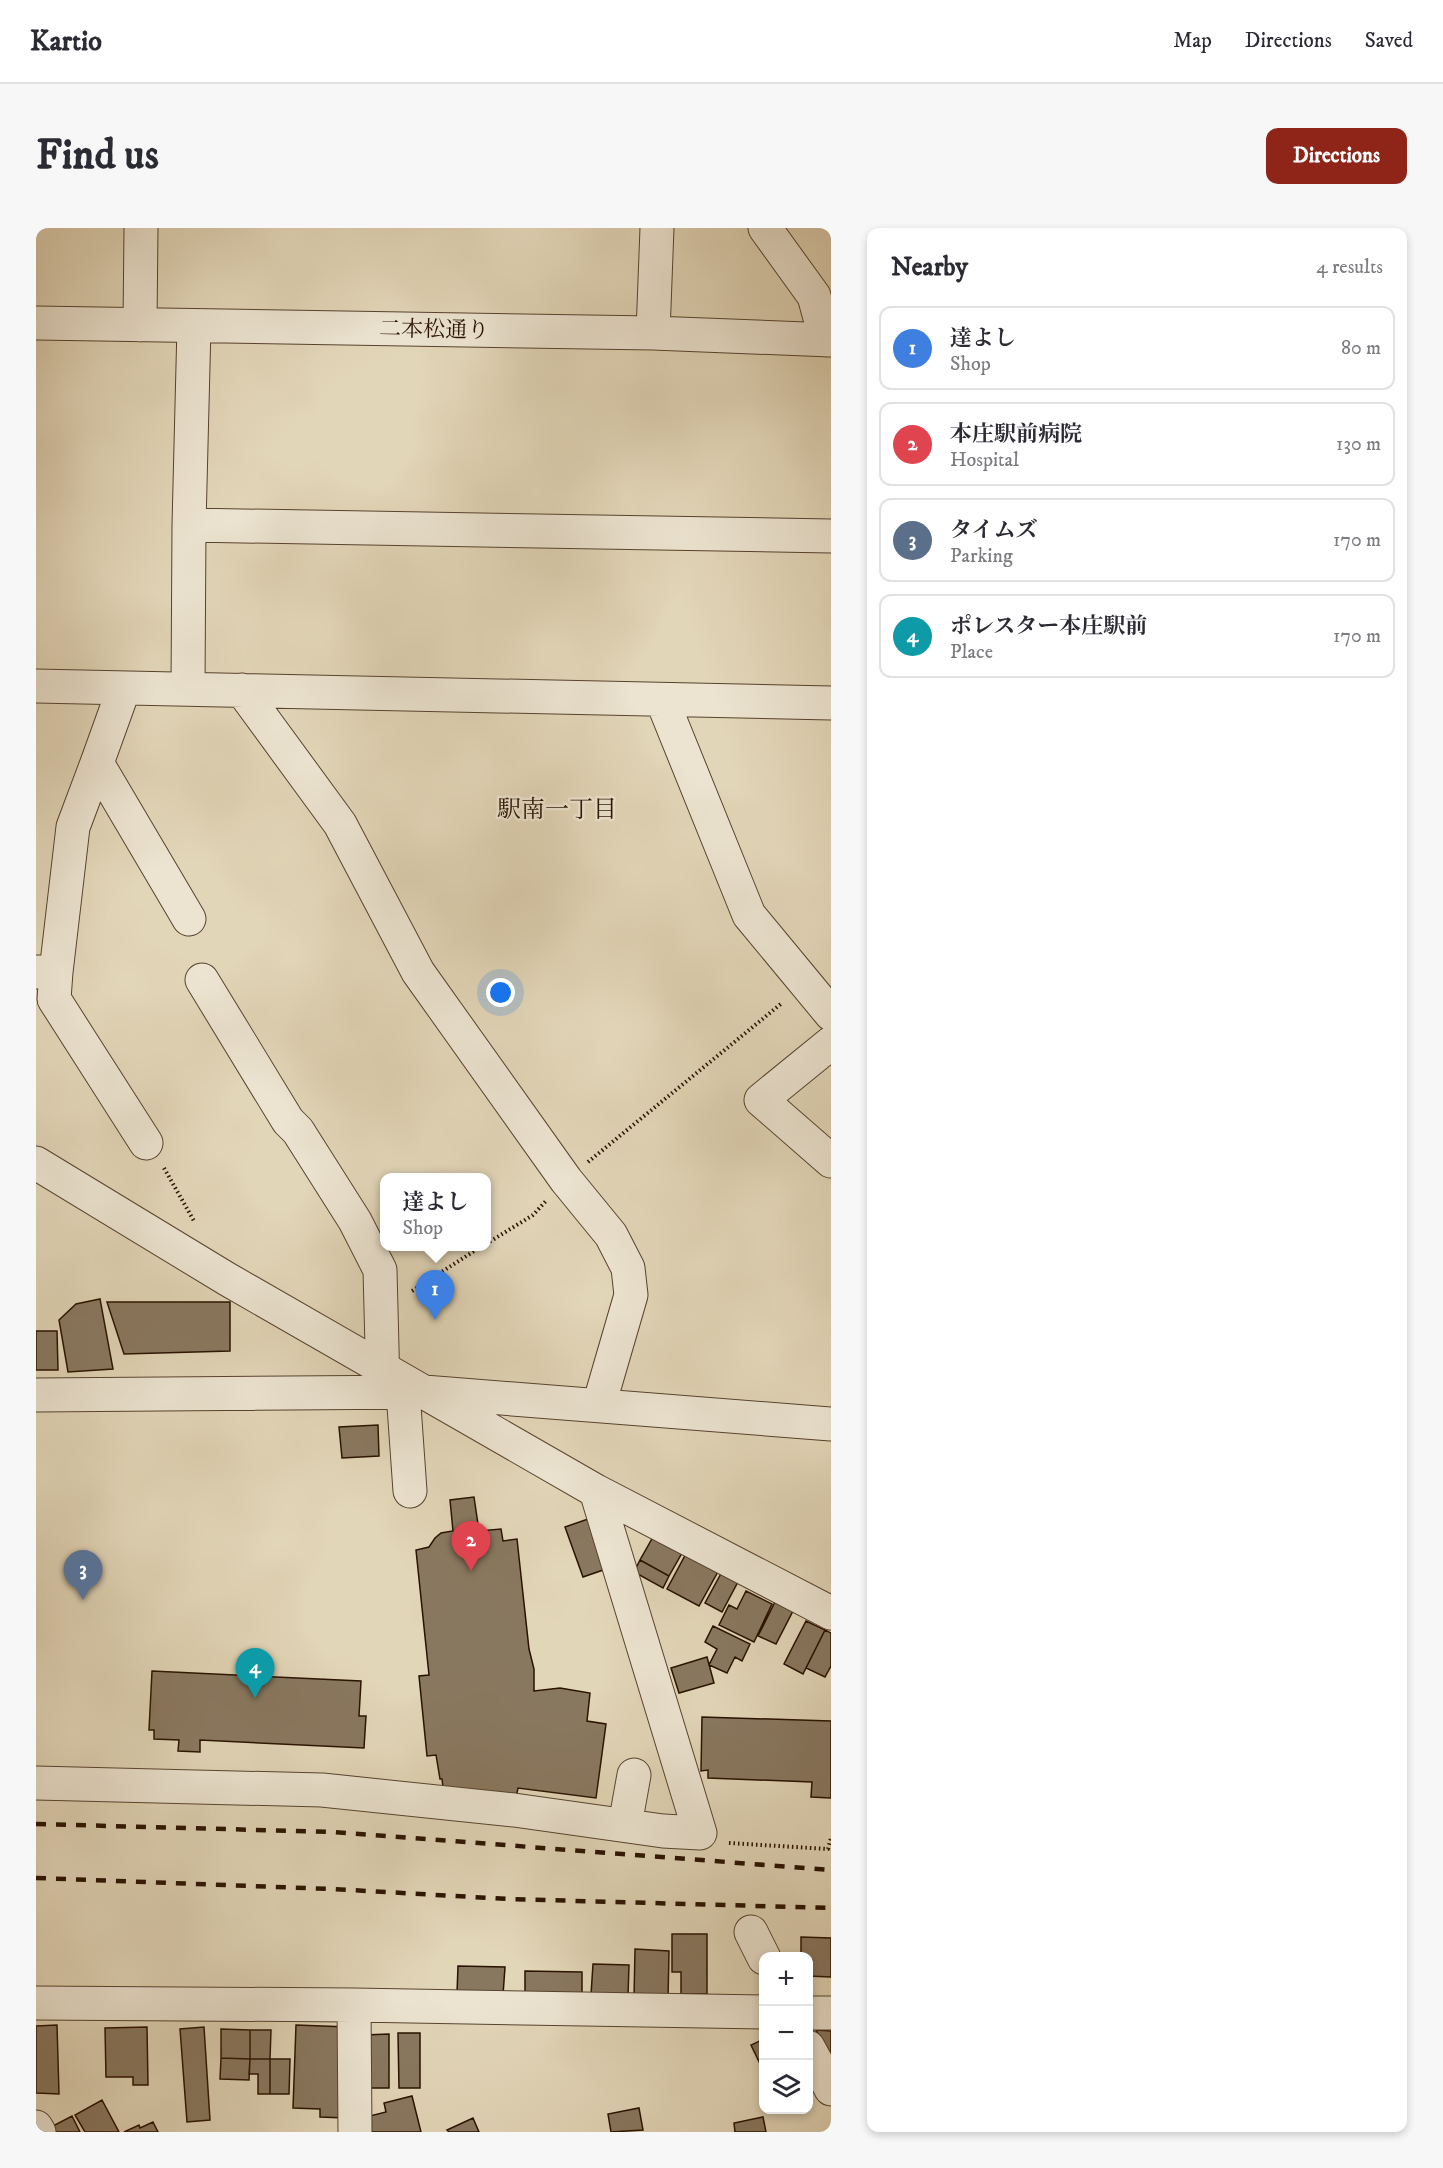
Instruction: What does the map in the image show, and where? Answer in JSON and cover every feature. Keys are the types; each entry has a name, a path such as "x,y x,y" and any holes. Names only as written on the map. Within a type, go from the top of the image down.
{"street":[{"path":"140,325 141,228"},
{"path":"653,333 657,228"},
{"path":"765,228 813,297 829,340"},
{"name":"二本松通り","path":"36,323 653,333 829,340"},
{"path":"188,689 194,326"},
{"path":"189,525 831,536"},
{"path":"36,686 831,703"},
{"path":"124,688 73,827 46,972 54,999 146,1143"},
{"path":"243,690 340,824 418,972 566,1180 611,1235 628,1268 631,1295 599,1406"},
{"path":"662,700 749,915 831,1014"},
{"path":"97,763 189,919"},
{"path":"202,980 288,1121 298,1131 356,1221 380,1270 398,1386 410,1491"},
{"path":"831,1043 761,1100 831,1161"},
{"path":"36,1163 398,1386 831,1613"},
{"path":"36,1395 398,1386 599,1406 831,1424"},
{"path":"36,1783 322,1790 514,1810 700,1833 596,1491"},
{"path":"625,1825 633,1775"},
{"path":"36,2003 354,2005 759,2012"},
{"path":"354,2005 355,2132"},
{"path":"813,2013 831,2013"},
{"path":"813,2056 831,2089"},
{"path":"36,2127 39,2132"}],"path":[{"path":"491,1241 533,1215 566,1180 806,984"},
{"path":"146,1143 153,1149 198,1228"},
{"path":"408,1293 474,1251"},
{"path":"729,1843 828,1849 831,1838"}],"building":[{"path":"100,1299 113,1369 68,1372 59,1320 76,1304"},
{"path":"107,1302 230,1302 230,1351 124,1354"},
{"path":"36,1331 57,1331 58,1370 36,1370"},
{"path":"378,1425 379,1456 342,1458 339,1427"},
{"path":"474,1497 479,1531 501,1529 503,1541 517,1539 529,1649 534,1669 534,1691 560,1688 590,1693 587,1721 606,1724 596,1798 518,1788 516,1798 443,1787 436,1755 427,1756 419,1676 429,1675 416,1550 429,1547 441,1533 453,1531 450,1500"},
{"path":"591,1518 609,1568 583,1577 565,1527"},
{"path":"653,1537 682,1553 669,1576 640,1560"},
{"path":"688,1550 720,1568 699,1606 667,1589"},
{"path":"640,1560 669,1576 663,1588 634,1572"},
{"path":"723,1570 740,1578 722,1612 705,1603"},
{"path":"746,1591 772,1604 754,1642 719,1625 729,1605 737,1609"},
{"path":"776,1600 794,1609 776,1644 758,1636"},
{"path":"806,1621 825,1630 803,1674 784,1664"},
{"path":"713,1626 750,1644 742,1661 735,1657 727,1673 709,1665 717,1649 705,1642"},
{"path":"825,1630 831,1633 831,1666 825,1677 806,1668"},
{"path":"707,1657 714,1683 679,1693 671,1668"},
{"path":"152,1671 361,1681 359,1716 366,1716 364,1748 200,1740 200,1752 178,1751 179,1740 154,1739 154,1730 149,1730"},
{"path":"702,1717 831,1721 831,1798 811,1797 812,1782 708,1778 708,1770 701,1771"},
{"path":"672,1934 707,1934 707,1994 681,1994 681,1972 672,1972"},
{"path":"801,1937 831,1938 831,1977 813,1976 813,1952 801,1952"},
{"path":"635,1949 669,1951 668,2000 634,1999"},
{"path":"593,1964 629,1965 628,1996 591,1995"},
{"path":"458,1966 505,1967 503,1995 457,1993"},
{"path":"525,1971 582,1972 582,1994 525,1993"},
{"path":"57,2025 59,2094 36,2093 36,2026"},
{"path":"296,2025 348,2027 345,2118 320,2117 320,2109 293,2108"},
{"path":"147,2027 148,2085 133,2085 133,2077 106,2077 105,2028"},
{"path":"204,2027 210,2120 187,2122 180,2029"},
{"path":"221,2029 250,2030 250,2059 221,2058"},
{"path":"250,2030 271,2030 270,2059 250,2059"},
{"path":"816,2030 831,2031 831,2058"},
{"path":"398,2033 420,2033 420,2088 399,2088"},
{"path":"389,2034 389,2088 365,2088 364,2035"},
{"path":"759,2041 759,2062 751,2045"},
{"path":"221,2058 250,2059 249,2080 220,2079"},
{"path":"250,2059 270,2059 270,2094 258,2094 258,2074 249,2074"},
{"path":"270,2059 290,2059 289,2094 270,2094"},
{"path":"412,2096 421,2132 365,2132 362,2118 386,2112 384,2103"},
{"path":"102,2100 119,2132 85,2132 75,2115"},
{"path":"639,2108 643,2130 611,2132 608,2114"},
{"path":"72,2116 80,2132 54,2132 51,2127"},
{"path":"763,2117 766,2132 735,2132 734,2123"},
{"path":"473,2118 479,2132 449,2132 447,2130"},
{"path":"153,2122 158,2132 124,2132 139,2125 140,2128"}],"railway":[{"path":"36,1824 334,1832 831,1870"},
{"path":"36,1878 332,1889 508,1899 831,1908"}],"place":[{"name":"達よし","path":"435,1320"},
{"name":"本庄駅前病院","path":"471,1571"},
{"name":"タイムズ","path":"83,1600"},
{"name":"ポレスター本庄駅前","path":"255,1698"}],"district":[{"name":"駅南一丁目","path":"557,810"}]}
